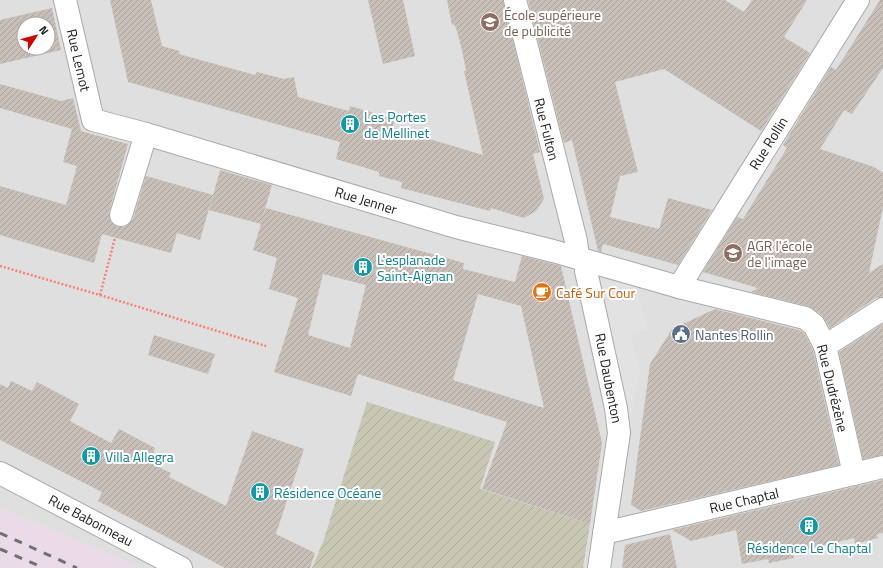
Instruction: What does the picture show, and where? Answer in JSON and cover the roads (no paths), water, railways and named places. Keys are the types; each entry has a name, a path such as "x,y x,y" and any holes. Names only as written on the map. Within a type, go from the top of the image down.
{"street":[{"name":"Rue Lemot","path":"65,0 93,120"},
{"name":"Rue Fulton","path":"515,0 576,241 583,260"},
{"name":"Rue Rollin","path":"679,287 858,0"},
{"name":"Rue Jenner","path":"93,120 146,134 456,227 679,287"},
{"path":"121,215 146,134"},
{"name":"Rue Daubenton","path":"583,260 616,408 619,433 599,568"},
{"name":"Rue Dudrézène","path":"679,287 805,318 814,325 825,346 854,474"},
{"path":"825,346 883,309"},
{"name":"Rue Chaptal","path":"604,533 883,467"},
{"name":"Rue Babonneau","path":"0,473 181,568"}],"railway":[{"path":"0,533 77,568"},
{"path":"0,549 44,568"}],"place":[{"name":"École supérieure de publicité","path":"490,22"},
{"name":"Les Portes de Mellinet","path":"350,124"},
{"name":"AGR l'école de l'image","path":"733,253"},
{"name":"L'esplanade Saint-Aignan","path":"363,267"},
{"name":"Café Sur Cour","path":"542,292"},
{"name":"Nantes Rollin","path":"681,334"},
{"name":"Villa Allegra","path":"91,456"},
{"name":"Résidence Océane","path":"260,492"},
{"name":"Résidence Le Chaptal","path":"809,526"}]}
